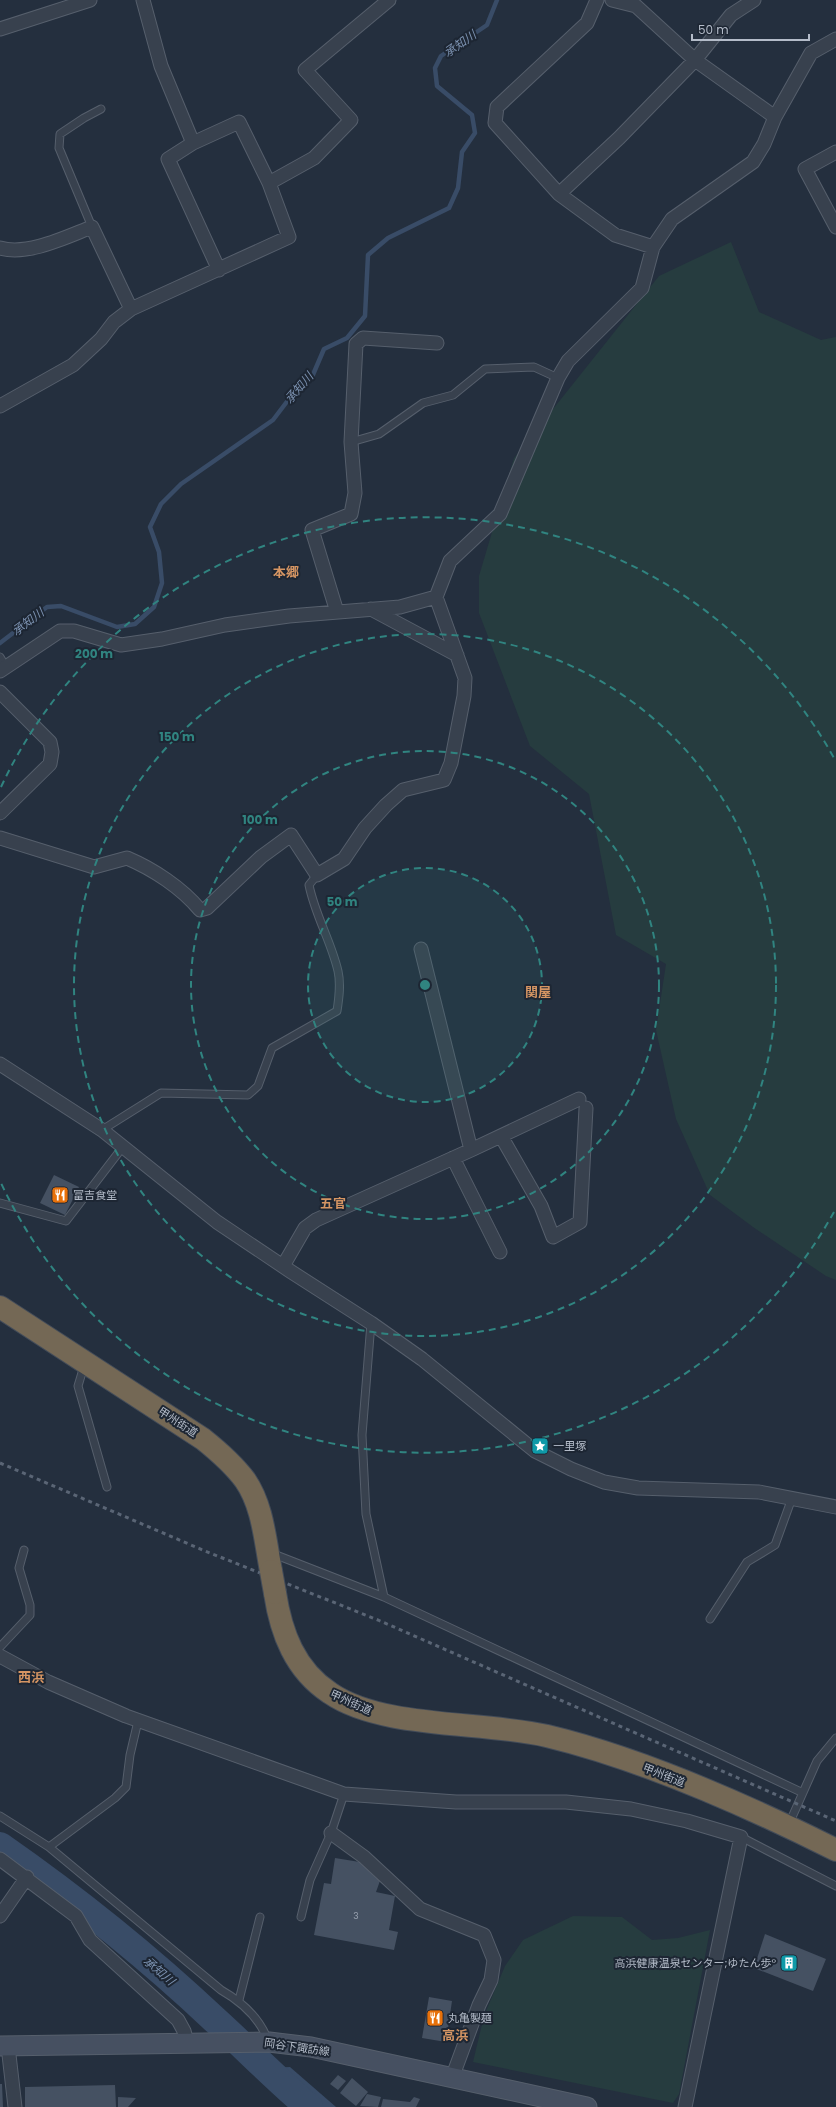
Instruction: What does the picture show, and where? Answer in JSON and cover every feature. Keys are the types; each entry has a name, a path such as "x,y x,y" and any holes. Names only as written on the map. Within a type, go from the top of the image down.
{"highway":[{"name":"甲州街道","path":"0,1308 203,1439 228,1460 245,1480 256,1500 262,1520 279,1618 288,1643 299,1663 313,1680 330,1694 374,1712 419,1720 497,1727 547,1736 646,1767 788,1826 836,1850"}],"main road":[{"name":"岡谷下諏訪線","path":"4,2046 264,2042 312,2047 587,2107"}],"street":[{"path":"0,29 90,0"},
{"path":"143,0 161,66 193,143"},
{"path":"269,183 314,158 351,120 305,70 389,0"},
{"path":"597,0 587,23 497,107 495,123 559,194 615,235 653,247"},
{"path":"612,0 636,6 695,60 775,117"},
{"path":"559,194 619,138 695,60 731,15 754,0"},
{"path":"0,838 94,867 127,858 140,864 190,899 200,910 207,908 261,857 291,835 317,875 344,859 365,828 402,790 444,780 451,763 464,696 465,678 436,598 450,561 500,514 558,378 568,361 642,288 653,247 672,220 753,162 764,144 775,117 811,53 836,39"},
{"path":"0,406 73,365 101,339 114,322 132,309 219,270 289,237 269,183 239,122 193,143 168,159 219,270"},
{"path":"836,152 805,169 836,227"},
{"path":"0,248 10,251 46,245 92,227 132,309"},
{"path":"337,612 312,530 351,514 355,493 351,442 356,344 363,338 437,343"},
{"path":"2,665 60,631 74,631 121,646 162,639 225,625 337,612 400,607 436,598"},
{"path":"371,609 456,655"},
{"path":"0,692 50,742 52,752 50,764 0,813"},
{"path":"422,949 472,1150"},
{"path":"0,1064 102,1130 122,1148 217,1222 371,1323 422,1359 535,1451 571,1469 604,1482 638,1488 759,1492 836,1507"},
{"path":"282,1266 305,1228 316,1220 501,1136 582,1104 580,1222 553,1237 541,1206 501,1136"},
{"path":"453,1158 500,1252"},
{"path":"0,1656 48,1682 138,1721 344,1794 456,1802 566,1802 631,1809 686,1821 741,1837 685,2107"},
{"path":"331,1833 364,1857 420,1909 484,1935 494,1960 491,1980 479,2005 452,2078"},
{"path":"0,1859 27,1877 76,1916 90,1940 178,2020 184,2031 187,2042"},
{"path":"0,1916 27,1877"},
{"path":"4,2046 15,2107"}],"lane":[{"path":"92,227 59,148 60,134 101,109"},
{"path":"351,442 379,434 423,403 453,395 485,369 534,367 558,378"},
{"path":"102,1130 161,1093 248,1095 258,1086 272,1048 337,1011 340,990 338,971 312,901 309,885 317,875"},
{"path":"0,1203 66,1221 122,1148"},
{"path":"371,1323 362,1435 366,1514 384,1597"},
{"path":"85,1362 78,1386 107,1487"},
{"path":"710,1619 747,1562 775,1545 792,1498"},
{"path":"0,1647 30,1615 30,1605 19,1568 24,1550"},
{"path":"269,1561 384,1597 802,1792"},
{"path":"49,1847 115,1798 126,1787 130,1755 138,1721"},
{"path":"788,1826 817,1761 836,1738"},
{"path":"301,1917 310,1880 331,1833 344,1794"},
{"path":"0,1816 49,1847 221,1990 239,2000 263,2027 264,2042"},
{"path":"741,1837 836,1886"},
{"path":"239,2000 260,1917"}],"green space":[{"path":"731,242 759,312 821,340 836,337 836,1280 826,1276 753,1227 710,1195 676,1119 656,1030 666,964 616,935 589,794 530,746 479,613 479,576 514,458 659,276"},
{"path":"573,1916 622,1917 652,1940 678,1938 710,1930 679,2094 673,2103 473,2062 484,2016 505,1966 523,1940"}],"water":[{"path":"290,2067 336,2107 297,2107 250,2069"}],"building":[{"name":"富吉食堂","path":"54,1175 79,1187 65,1215 40,1203"},
{"path":"335,1858 372,1864 381,1878 376,1892 395,1896 389,1930 398,1932 394,1950 314,1935 324,1883 331,1884"},
{"name":"高浜健康温泉センター;ゆたん歩°","path":"765,1934 826,1959 813,1991 754,1968"},
{"path":"429,1997 452,2001 446,2042 422,2038"},
{"path":"338,2075 346,2081 338,2090 330,2084"},
{"path":"352,2078 368,2092 356,2106 340,2093"},
{"path":"0,2084 2,2084 3,2107 0,2107"},
{"path":"115,2085 116,2107 25,2107 25,2087"},
{"path":"367,2094 381,2097 378,2107 360,2106"},
{"path":"118,2097 136,2098 128,2107 118,2107"},
{"path":"414,2097 420,2099 416,2107 381,2107 383,2099 410,2102"}],"waterway":[{"name":"承知川","path":"0,643 47,607 61,606 117,627 135,624 154,607 162,583 159,552 150,527 161,504 181,484 273,420 295,391 312,377 324,349 347,338 365,316 368,255 388,238 449,208 458,188 462,152 475,133 472,115 437,86 435,68 441,56 487,25 497,0"},
{"name":"承知川","path":"0,1846 84,1908 138,1951 309,2107"}],"railway":[{"path":"0,1463 205,1551 378,1620 836,1821"}],"place":[{"name":"富吉食堂","path":"60,1195"},
{"name":"一里塚","path":"540,1446"},
{"name":"高浜健康温泉センター;ゆたん歩°","path":"789,1963"},
{"name":"丸亀製麺","path":"435,2018"}],"district":[{"name":"本郷","path":"286,572"},
{"name":"関屋","path":"538,992"},
{"name":"五官","path":"333,1203"},
{"name":"西浜","path":"31,1677"},
{"name":"高浜","path":"455,2035"}]}
